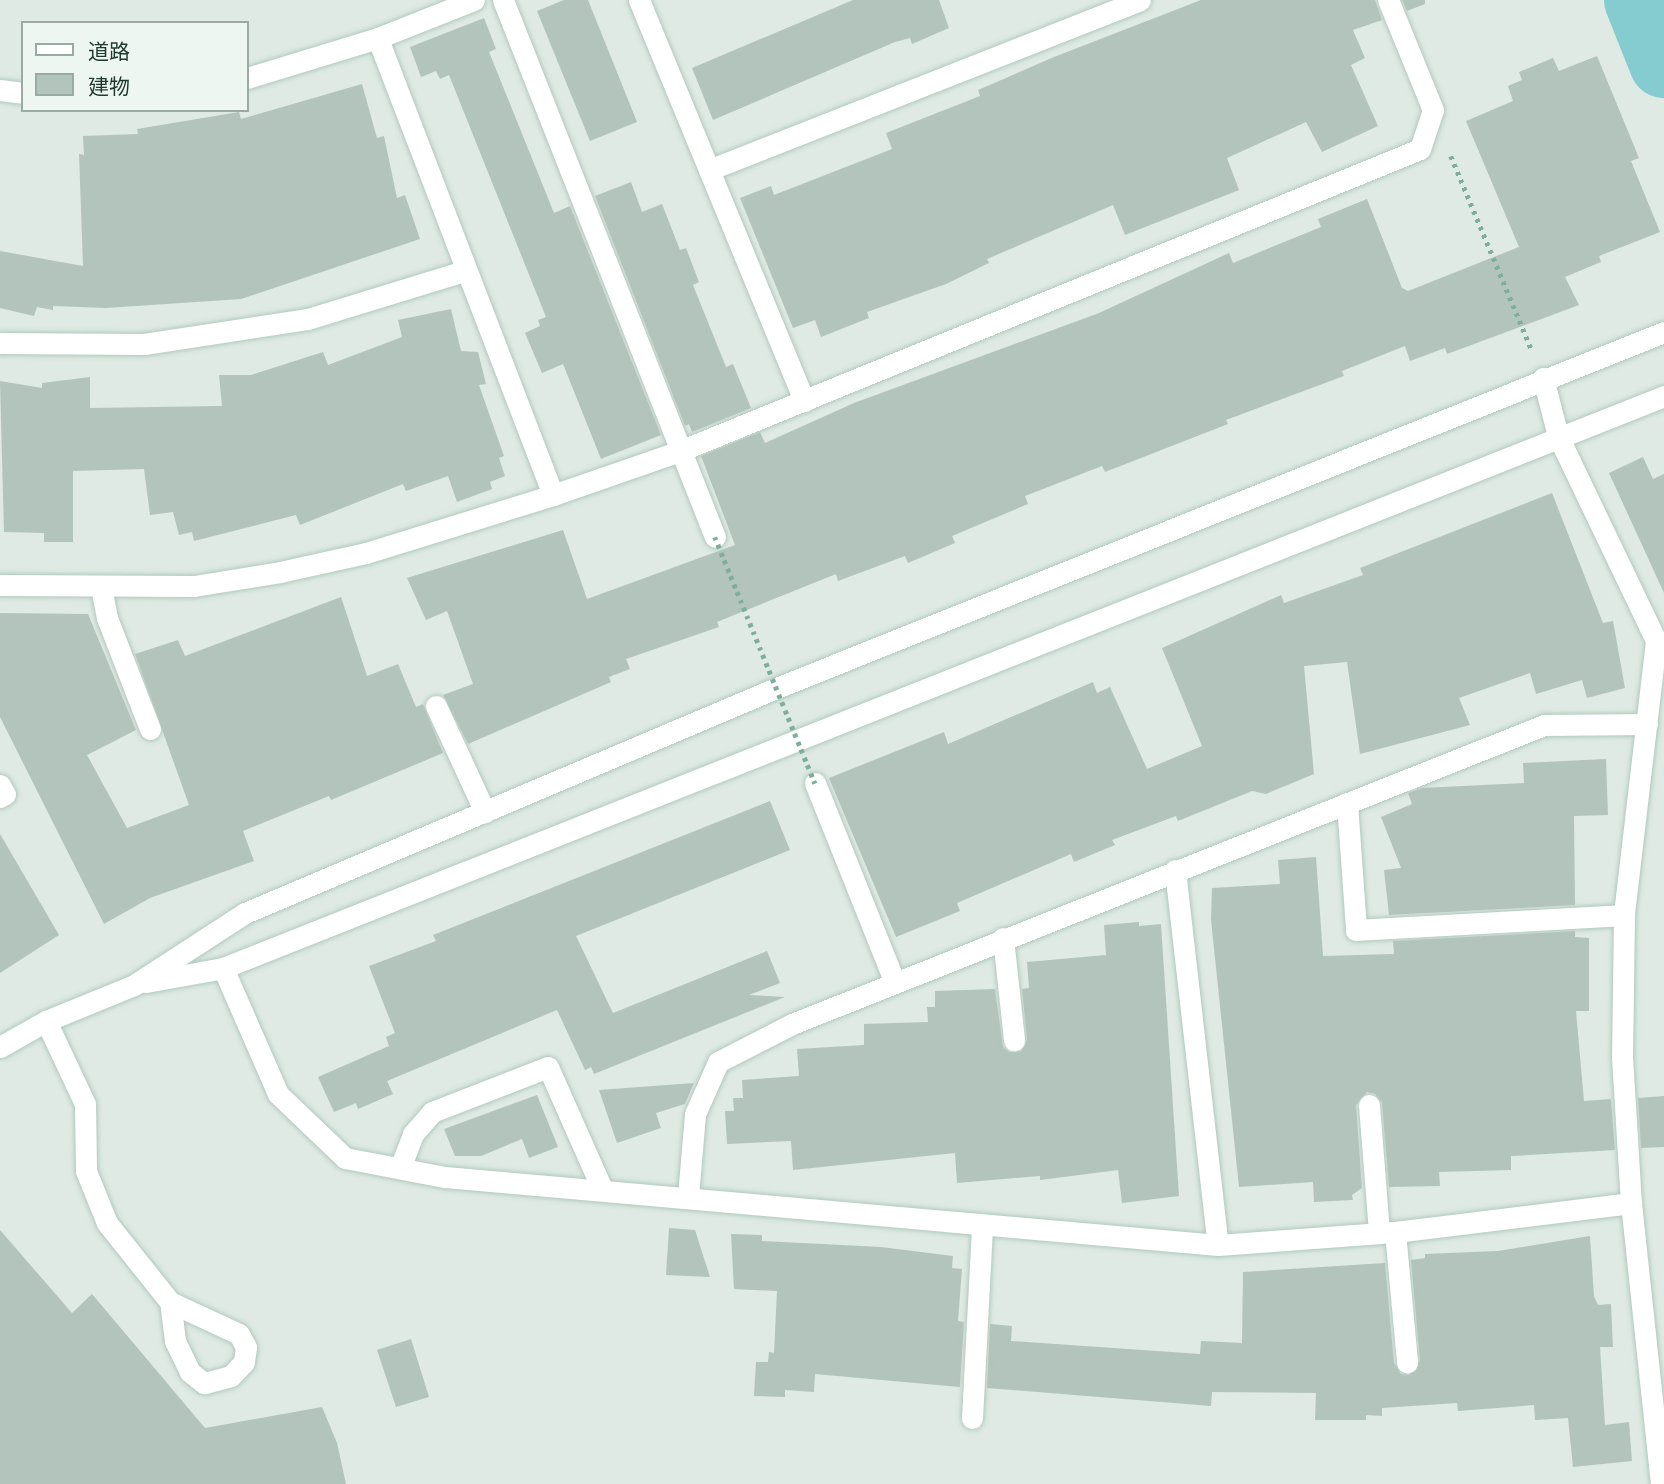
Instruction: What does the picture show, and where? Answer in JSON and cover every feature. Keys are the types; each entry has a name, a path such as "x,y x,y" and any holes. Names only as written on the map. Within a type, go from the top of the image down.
{"street":[{"path":"248,78 378,38 474,0"},
{"path":"503,0 715,537"},
{"path":"639,0 804,401"},
{"path":"709,170 1140,0"},
{"path":"0,584 194,586 280,572 379,549 553,495 680,451 1420,149 1433,110 1388,0"},
{"path":"378,38 464,271 553,495"},
{"path":"0,90 21,93"},
{"path":"0,343 144,344 226,332 308,319 464,271"},
{"path":"0,1047 46,1021 134,985 245,914 769,691 1543,378 1664,332"},
{"path":"1543,378 1558,436 1656,641 1624,915 1622,1057 1631,1203 1655,1363 1661,1484"},
{"path":"134,985 223,968 1664,396"},
{"path":"101,587 107,618 150,729"},
{"path":"436,706 485,811"},
{"path":"688,1196 695,1114 718,1062 792,1024 1544,725 1647,724"},
{"path":"815,783 895,983"},
{"path":"0,785 5,794 0,797"},
{"path":"1347,803 1356,930 1624,915"},
{"path":"1175,870 1218,1245"},
{"path":"1003,938 1014,1040"},
{"path":"223,968 278,1094 345,1158 445,1177 688,1196 982,1227 1218,1245 1387,1232 1631,1203"},
{"path":"46,1021 85,1104 86,1171 107,1223 170,1302"},
{"path":"400,1168 413,1134 432,1112 548,1067 602,1189"},
{"path":"1369,1105 1407,1362"},
{"path":"972,1418 982,1227"}],"path":[{"path":"1433,110 1528,340"},
{"path":"715,537 815,783"}],"building":[{"path":"564,0 588,0 637,122 590,141 537,11"},
{"path":"853,0 939,0 949,28 912,44 910,38 895,42 713,120 692,68"},
{"path":"1201,0 1375,0 1382,20 1353,30 1365,58 1351,65 1378,126 1322,152 1306,122 1227,158 1239,190 1125,235 1113,205 987,259 989,263 946,284 867,312 869,318 821,337 815,320 793,328 740,198 771,186 774,195 892,149 886,133 980,96 978,90 1054,57"},
{"path":"1402,0 1425,0 1425,4 1407,11"},
{"path":"484,18 496,49 489,52 554,213 570,206 661,435 601,459 563,364 542,373 525,333 540,326 538,320 546,317 449,75 440,79 436,71 421,77 410,47"},
{"path":"1597,56 1639,158 1631,161 1660,232 1599,256 1601,262 1565,277 1579,305 1447,354 1445,348 1410,361 1405,346 1342,371 1344,376 1226,420 1228,424 1105,472 1102,466 1025,496 1028,504 952,536 955,543 908,563 905,556 838,581 836,574 717,622 719,627 626,659 630,669 609,677 611,682 468,744 443,695 473,684 447,611 426,620 407,578 563,530 587,599 735,545 701,456 760,432 765,443 854,403 1099,313 1229,253 1233,263 1321,227 1318,219 1367,199 1402,288 1408,291 1519,247 1466,121 1513,101 1508,86 1522,80 1519,72 1553,58 1559,71"},
{"path":"362,84 377,138 384,136 397,198 405,195 420,239 241,299 106,308 53,306 53,310 37,307 34,316 0,308 0,251 83,266 79,154 84,155 83,136 138,134 137,129 239,112 241,119"},
{"path":"631,182 642,212 662,204 680,250 686,248 699,282 693,285 726,367 733,364 751,408 692,432 689,424 685,426 595,196"},
{"path":"451,309 461,351 478,352 486,384 479,385 504,456 499,458 505,476 490,482 492,489 457,502 448,476 406,491 403,484 300,525 296,515 194,541 192,532 179,535 173,512 150,515 144,469 73,471 73,542 44,542 44,533 4,532 0,381 42,388 42,383 90,377 90,408 222,406 219,375 251,375 323,352 328,365 402,337 398,320"},
{"path":"1643,457 1653,479 1664,474 1664,593 1609,473"},
{"path":"1552,493 1603,623 1613,621 1625,688 1587,698 1582,680 1536,694 1530,673 1459,698 1470,725 1360,754 1347,662 1304,666 1314,774 1266,794 1252,791 1178,821 1176,816 1112,840 1115,845 1074,862 1071,854 957,903 960,911 896,937 829,778 944,732 948,744 1093,682 1097,693 1110,687 1147,769 1202,746 1162,648 1281,595 1284,603 1363,575 1360,568"},
{"path":"341,597 367,676 398,664 416,707 423,704 443,753 331,800 329,796 243,831 254,861 150,898 104,924 0,717 0,613 88,614 136,730 87,755 127,828 189,805 135,654 178,640 185,656"},
{"path":"1606,759 1608,815 1574,816 1575,905 1389,915 1384,870 1401,868 1381,817 1412,804 1408,793 1422,788 1524,783 1523,763"},
{"path":"770,801 790,850 576,936 613,1013 767,951 780,983 749,995 785,997 594,1074 591,1067 585,1070 557,1010 387,1081 393,1094 358,1109 356,1103 334,1112 318,1077 389,1046 386,1037 395,1033 369,966 436,941 433,935"},
{"path":"0,834 59,935 0,973"},
{"path":"1316,857 1323,956 1394,954 1393,941 1575,931 1575,937 1589,938 1589,1011 1576,1011 1584,1101 1611,1099 1615,1150 1511,1156 1511,1170 1439,1172 1440,1186 1389,1187 1382,1103 1375,1094 1367,1092 1356,1105 1362,1188 1352,1195 1353,1200 1314,1202 1313,1182 1239,1187 1211,920 1212,888 1280,884 1278,860"},
{"path":"1139,922 1139,926 1161,924 1179,1196 1122,1203 1118,1170 1040,1180 1040,1176 957,1183 955,1153 793,1170 791,1141 727,1144 725,1111 734,1111 733,1098 743,1098 742,1080 799,1076 797,1049 864,1045 864,1024 928,1022 927,1007 935,1007 935,991 995,989 1003,1047 1009,1052 1021,1051 1027,1039 1022,989 1029,988 1027,962 1106,955 1104,925"},
{"path":"694,1083 685,1104 656,1113 661,1128 617,1143 599,1090"},
{"path":"537,1095 558,1147 529,1158 522,1139 481,1156 455,1156 444,1129"},
{"path":"1664,1096 1664,1147 1641,1148 1638,1098"},
{"path":"669,1228 695,1230 710,1277 666,1275"},
{"path":"0,1230 72,1313 92,1294 205,1428 322,1407 337,1443 346,1484 0,1484"},
{"path":"731,1234 762,1235 762,1241 881,1247 953,1256 952,1268 962,1269 958,1321 964,1322 960,1387 815,1374 814,1392 785,1390 785,1397 754,1396 756,1362 768,1362 769,1352 774,1353 777,1291 734,1289"},
{"path":"1590,1236 1594,1296 1598,1305 1611,1304 1613,1347 1600,1347 1605,1425 1629,1422 1632,1461 1573,1467 1568,1418 1535,1420 1534,1405 1458,1411 1457,1403 1382,1408 1382,1416 1366,1415 1366,1420 1315,1420 1316,1393 1212,1392 1211,1406 987,1388 990,1324 1012,1326 1011,1341 1200,1354 1201,1341 1242,1343 1243,1272 1385,1263 1394,1363 1401,1374 1409,1375 1420,1361 1411,1260 1425,1258 1425,1254 1498,1251"},
{"path":"411,1339 429,1397 396,1407 377,1350"}],"waterway":[{"path":"1639,0 1664,63"}]}
